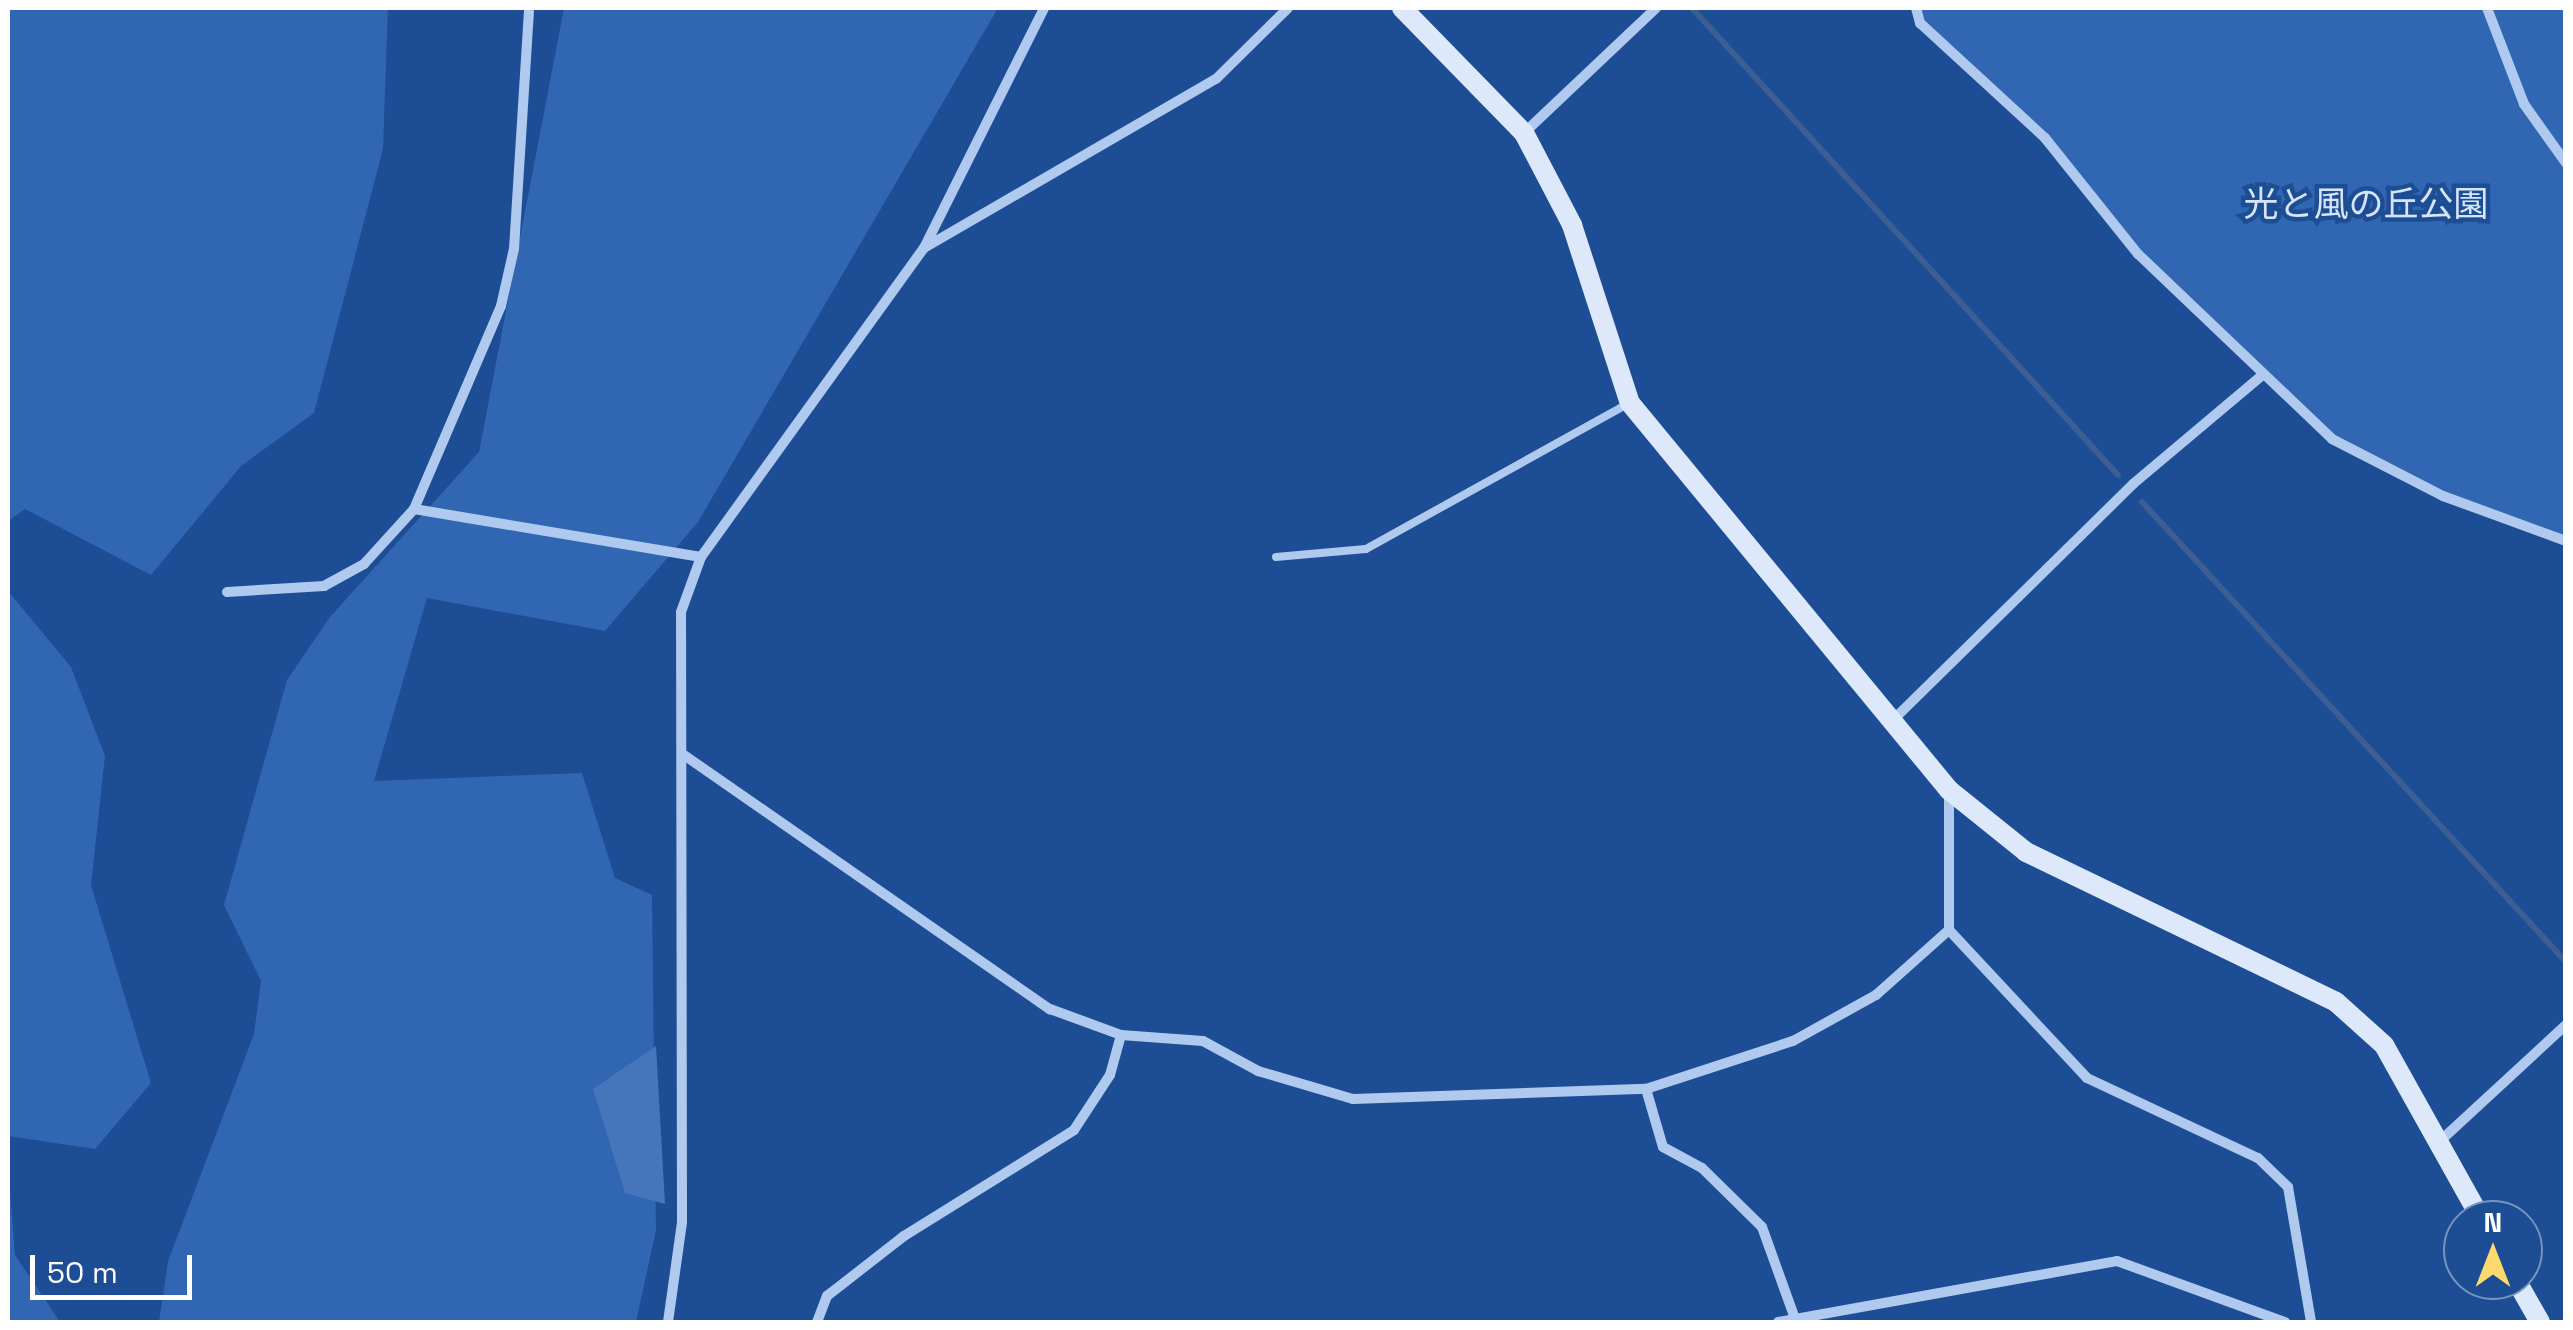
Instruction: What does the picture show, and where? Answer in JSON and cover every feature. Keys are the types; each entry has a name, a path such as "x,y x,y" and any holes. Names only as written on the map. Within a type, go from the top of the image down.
{"street":[{"path":"227,592 324,586 364,564 414,509 501,306 514,249 529,8"},
{"path":"668,1322 682,1222 681,612 701,557 924,248 1044,8"},
{"path":"924,248 1216,80 1288,8"},
{"path":"1402,8 1524,133 1572,224 1630,404 1949,790 2026,852 2336,1002 2384,1045 2471,1200"},
{"path":"1524,133 1656,8"},
{"path":"1916,8 1920,23 2045,138 2138,254 2260,376 2332,438 2443,496 2566,541"},
{"path":"2487,8 2524,104 2566,163"},
{"path":"1893,720 2134,484 2260,376"},
{"path":"414,509 701,557"},
{"path":"684,755 1050,1009 1121,1036 1203,1041 1258,1071 1353,1099 1646,1089 1792,1041 1876,995 1949,930"},
{"path":"1949,790 1949,930 2087,1078 2258,1158 2288,1187 2310,1322"},
{"path":"2438,1142 2566,1025"},
{"path":"817,1322 828,1296 904,1236 1074,1130 1110,1074 1121,1036"},
{"path":"1646,1089 1663,1146 1702,1168 1762,1227 1794,1316"},
{"path":"1778,1322 1794,1316 2117,1261 2285,1322"},
{"path":"2527,1300 2540,1322"}],"lane":[{"path":"1276,557 1366,549 1630,404"}],"green space":[{"path":"8,8 388,8 383,149 314,413 241,466 151,575 25,509 8,521"},
{"path":"564,8 998,8 698,522 605,631 427,598 374,781 582,773 615,878 652,895 656,1230 636,1322 159,1322 168,1261 254,1034 261,981 224,905 287,680 330,617 479,452"},
{"name":"光と風の丘公園","path":"1916,8 2565,8 2565,541 2443,496 2332,439 2138,254 2045,138 1920,23"},
{"path":"8,591 71,667 105,756 91,885 151,1083 95,1149 8,1136"},
{"path":"8,1166 15,1255 60,1322 8,1322"}],"building":[{"path":"656,1046 665,1204 625,1193 593,1089"}],"waterway":[{"path":"1692,8 2118,475"},
{"path":"2142,502 2566,962"}]}
